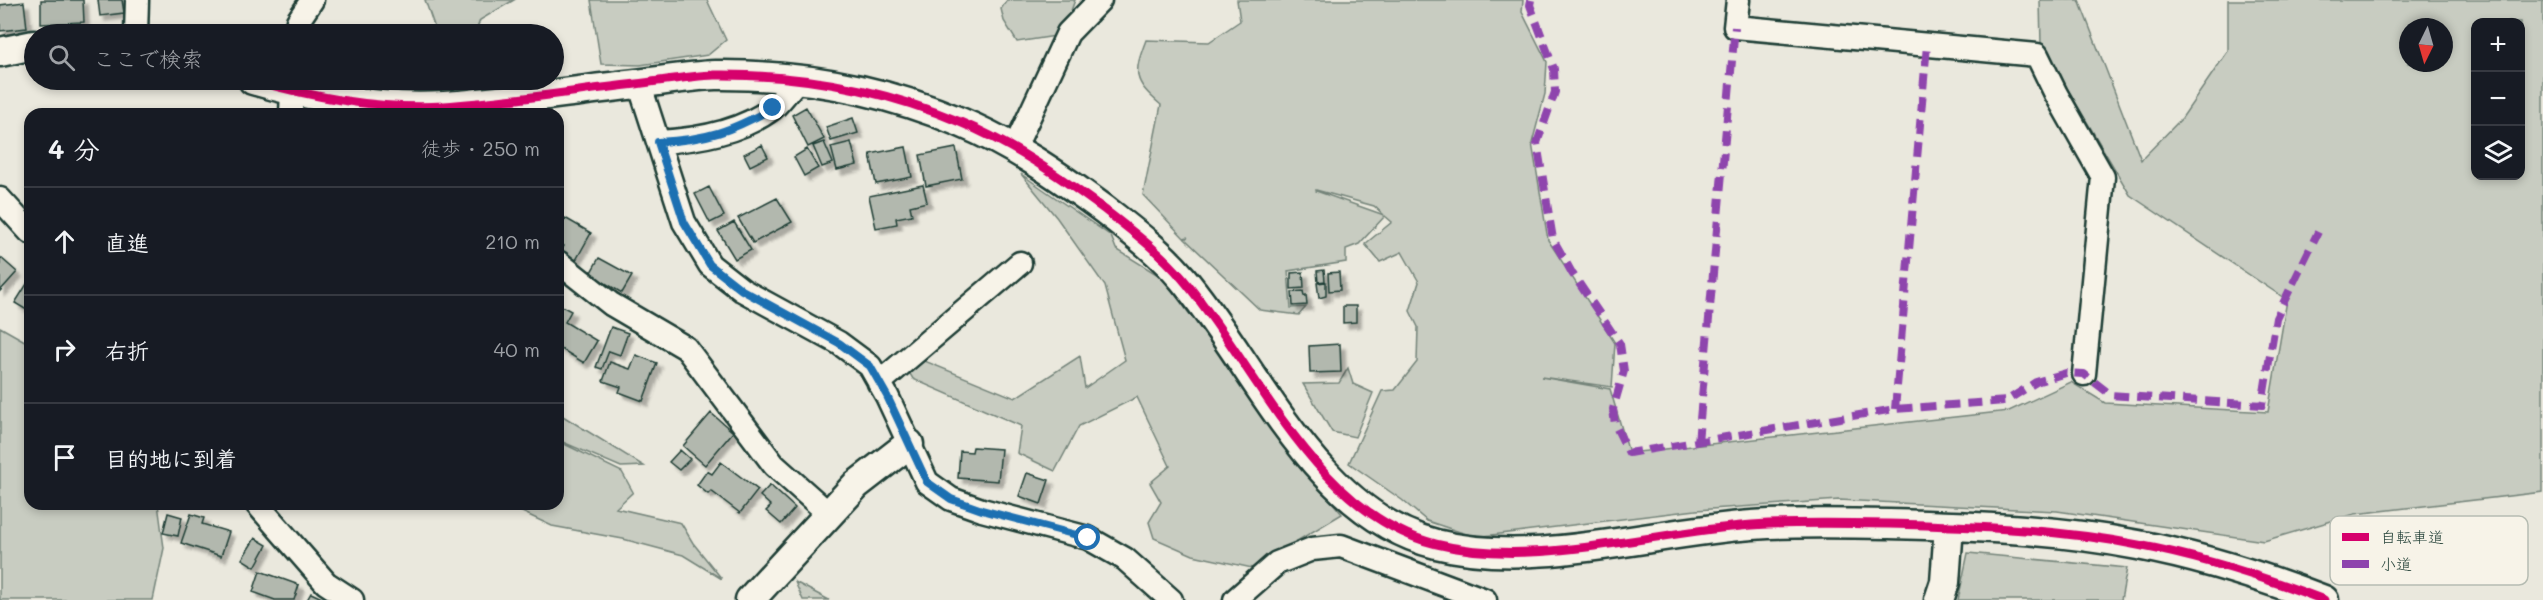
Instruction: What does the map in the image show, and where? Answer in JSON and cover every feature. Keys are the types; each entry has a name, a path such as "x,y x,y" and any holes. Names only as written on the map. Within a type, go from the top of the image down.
{"street":[{"path":"136,0 136,24"},
{"path":"297,24 312,0"},
{"path":"1015,147 1068,33 1100,0"},
{"path":"1738,0 1736,27 2037,55 2056,94 2103,177 2084,374"},
{"path":"0,52 24,47"},
{"path":"289,93 345,102 396,106 554,104 639,83 708,75 757,75 878,93 957,120 1015,147 1070,184 1136,234 1178,273 1206,308 1298,440 1323,470 1354,501 1388,525 1431,543 1498,554 1539,552 1751,525 1827,523 2021,530 2132,543 2197,558 2324,600"},
{"path":"658,142 693,141 738,127 773,108 798,80"},
{"path":"639,83 684,222 710,265 742,290 839,343 870,366 927,482 951,499 982,510 1088,538 1125,560 1172,600"},
{"path":"0,199 24,225"},
{"path":"879,383 1020,263"},
{"path":"564,267 611,304 686,348 774,465 829,514"},
{"path":"750,600 856,485 909,444"},
{"path":"262,510 326,583 352,600"},
{"path":"1939,600 1945,582 1949,526"},
{"path":"1235,600 1277,563 1312,549 1341,546 1485,600"}],"shaded area":[{"path":"425,0 514,0 480,20 479,24 433,24"},
{"path":"591,0 707,0 726,40 708,55 640,65 601,64"},
{"path":"1007,0 1075,0 1062,35 1017,42 1004,21 1001,9"},
{"path":"1237,0 1523,0 1522,12 1547,62 1545,94 1532,143 1548,240 1615,343 1612,387 1541,377 1610,389 1629,453 2009,411 2071,382 2105,403 2268,412 2287,300 2130,195 2041,44 2040,0 2079,0 2141,160 2182,118 2228,51 2228,0 2543,0 2543,492 2348,516 2330,516 2330,521 2264,541 2057,511 1839,500 1696,510 1475,537 1427,521 1402,500 1349,463 1382,391 1395,390 1417,362 1418,327 1410,311 1419,282 1402,252 1380,262 1365,244 1392,222 1385,216 1359,244 1346,249 1346,262 1288,271 1291,308 1306,307 1299,315 1260,310 1185,239 1188,237 1184,238 1143,195 1161,105 1145,90 1138,76 1139,61 1146,40 1209,42 1240,21","holes":["1316,190 1374,206 1384,215"]},
{"path":"1021,174 1111,236 1116,249 1163,278 1297,460 1342,514 1252,568 1193,555 1154,538 1149,522 1161,502 1150,483 1170,466 1137,397 1079,426 1055,471 1017,453 1021,426 913,379 907,369 920,359 1015,398 1080,356 1085,388 1125,360 1105,286 1057,218"},
{"path":"0,327 24,341 24,510 159,510 164,548 153,600 0,600"},
{"path":"1348,368 1353,384 1373,393 1355,437 1332,432 1303,384 1339,383"},
{"path":"564,417 644,466 621,467 564,443"},
{"path":"564,444 622,472 633,492 616,508 681,523 693,543 722,579 683,555 623,539 552,526 518,510 564,510"},
{"path":"1968,553 2127,568 2121,600 1958,600"},
{"path":"795,582 829,600 803,600"}],"building":[{"path":"41,0 83,0 84,22 41,24"},
{"path":"98,0 122,0 124,13 100,16"},
{"path":"24,2 27,24 24,24 24,28 0,31 0,5"},
{"path":"806,107 824,139 808,147 792,115"},
{"path":"853,118 858,133 831,141 826,127"},
{"path":"824,142 833,163 822,167 813,146"},
{"path":"851,142 857,165 837,170 831,147"},
{"path":"762,145 768,157 750,166 744,154"},
{"path":"906,147 912,177 876,184 870,154"},
{"path":"956,148 962,179 926,186 920,155"},
{"path":"807,149 818,168 804,176 794,157"},
{"path":"923,185 927,202 910,206 912,215 896,218 897,224 876,228 869,196"},
{"path":"709,187 724,216 710,223 695,194"},
{"path":"777,198 792,222 753,243 738,218"},
{"path":"565,218 591,233 576,260 564,254"},
{"path":"734,222 751,250 735,259 718,231"},
{"path":"0,257 17,272 0,291"},
{"path":"599,258 632,276 622,293 590,274"},
{"path":"1324,270 1325,281 1318,282 1317,271"},
{"path":"1303,272 1304,288 1291,289 1291,273"},
{"path":"1339,272 1340,290 1329,291 1328,273"},
{"path":"1326,282 1326,296 1319,298 1317,283"},
{"path":"24,289 24,308 15,303"},
{"path":"1303,291 1307,305 1293,306 1292,292"},
{"path":"1343,306 1356,306 1356,322 1343,323"},
{"path":"564,307 571,311 565,322 597,341 584,363 564,351"},
{"path":"611,327 628,333 620,355 609,351 602,369 596,367"},
{"path":"1340,344 1341,372 1310,373 1309,346"},
{"path":"636,355 657,363 643,401 619,392 621,387 603,381 610,362 630,369"},
{"path":"711,413 733,432 705,465 683,446"},
{"path":"973,447 1001,449 998,481 958,478 960,451 972,452"},
{"path":"680,450 690,459 679,470 669,462"},
{"path":"721,462 758,490 740,513 711,491 708,494 697,485 707,471 712,474"},
{"path":"1027,473 1049,480 1041,504 1019,496"},
{"path":"770,485 795,508 781,524 766,511 771,506 760,496"},
{"path":"168,513 182,517 178,536 163,533"},
{"path":"191,514 204,518 202,524 229,532 221,556 181,543"},
{"path":"255,538 267,545 255,567 242,559"},
{"path":"260,571 299,585 294,600 275,600 253,592"},
{"path":"311,593 324,599 307,600"}],"marked path":[{"path":"1531,0 1530,5 1554,69 1555,92 1537,143 1553,239 1572,273 1620,344 1624,371 1613,409 1615,425 1629,453 1895,409 2006,401 2036,382 2066,373 2084,374 2111,395 2262,405 2276,318 2318,232"},
{"path":"1698,442 1735,27"},
{"path":"1895,409 1927,45"}],"cycle path":[{"path":"292,90 347,101 420,107 492,102 695,76 746,75 840,86 870,92 931,110 999,140 1053,173 1105,210 1155,251 1182,278 1209,313 1291,432 1322,470 1356,502 1393,528 1436,544 1474,551 1513,553 1553,551 1713,529 1786,523 2014,529 2076,535 2186,555 2279,583 2324,600"}],"route":[{"path":"773,108 738,127 693,141 658,142 684,222 710,265 742,290 839,343 870,366 887,396 927,482 951,499 982,510 1088,538"}]}
